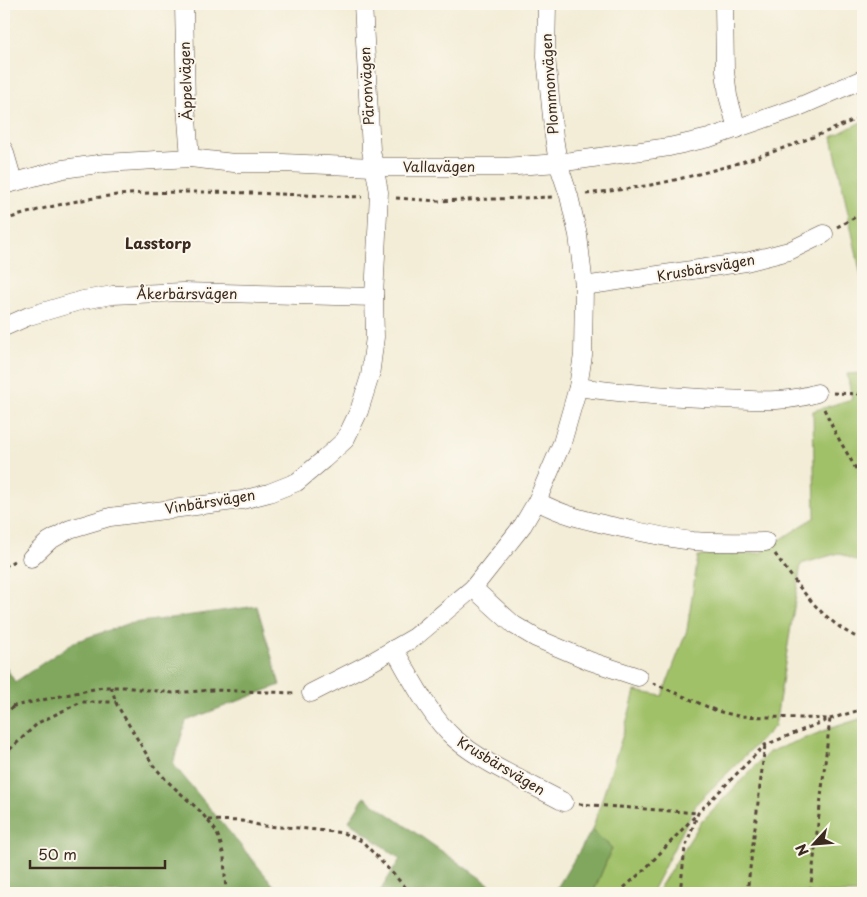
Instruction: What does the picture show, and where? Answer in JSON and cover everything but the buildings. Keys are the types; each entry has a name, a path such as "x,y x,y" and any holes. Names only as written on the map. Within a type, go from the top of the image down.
{"street":[{"name":"Äppelvägen","path":"184,4 186,106 190,158"},
{"name":"Päronvägen","path":"363,4 370,150 374,167"},
{"name":"Plommonvägen","path":"547,4 546,57 558,163"},
{"path":"724,4 725,71 728,96 737,129"},
{"name":"Vallavägen","path":"9,183 63,170 105,163 190,158 234,163 374,167 504,167 558,163 669,147 709,138 796,108 863,79"},
{"path":"4,150 9,183"},
{"path":"311,693 370,663 415,637 473,588 523,525 537,501 562,443 578,387 584,354 584,286 578,235 569,196 558,163"},
{"name":"Vinbärsvägen","path":"31,558 49,542 70,529 110,517 242,500 269,493 297,482 345,440 359,411 370,376 375,337 374,297 379,192 374,167"},
{"name":"Krusbärsvägen","path":"584,286 746,262 788,251 824,234"},
{"name":"Åkerbärsvägen","path":"4,327 29,316 83,300 113,295 183,292 374,297"},
{"path":"578,387 651,396 754,400 787,399 817,393"},
{"path":"537,501 555,511 576,518 664,536 694,541 766,542"},
{"path":"473,588 514,625 536,638 590,662 638,677"},
{"name":"Krusbärsvägen","path":"394,649 419,692 442,725 454,738 497,766 564,802"}],"path":[{"path":"824,234 863,213"},
{"path":"863,394 817,393 836,434 863,481"},
{"path":"766,542 809,599 838,624 863,640"},
{"path":"638,677 717,711 738,716 830,719"},
{"path":"4,704 14,706 86,690 111,687 173,693 222,690 311,693"},
{"path":"111,687 116,702 153,765 208,820 220,841 225,865 226,893"},
{"path":"4,755 38,723 81,702 116,702"},
{"path":"4,714 14,706"},
{"path":"618,893 644,870 765,745 830,719 863,709"},
{"path":"810,893 830,719"},
{"path":"747,893 765,745"},
{"path":"564,802 698,813"},
{"path":"680,893 685,848 698,813"},
{"path":"208,820 242,821 263,826 343,833 362,841 412,893"}],"green space":[{"path":"863,121 863,285 832,137"},
{"path":"863,373 863,564 839,553 801,564 775,726 697,803 651,893 593,893 612,848 592,830 635,691 662,696 687,630 698,556 760,553 815,517 813,411 852,399 847,374"},
{"path":"257,606 280,685 186,721 173,764 280,893 4,893 4,664 15,682 74,642 127,624"},
{"path":"863,718 863,893 656,893 702,821 769,752"},
{"path":"364,797 502,893 379,893 400,859 349,821"},
{"path":"592,830 612,848 593,893 554,893"}],"district":[{"name":"Lasstorp","path":"158,244"}]}
